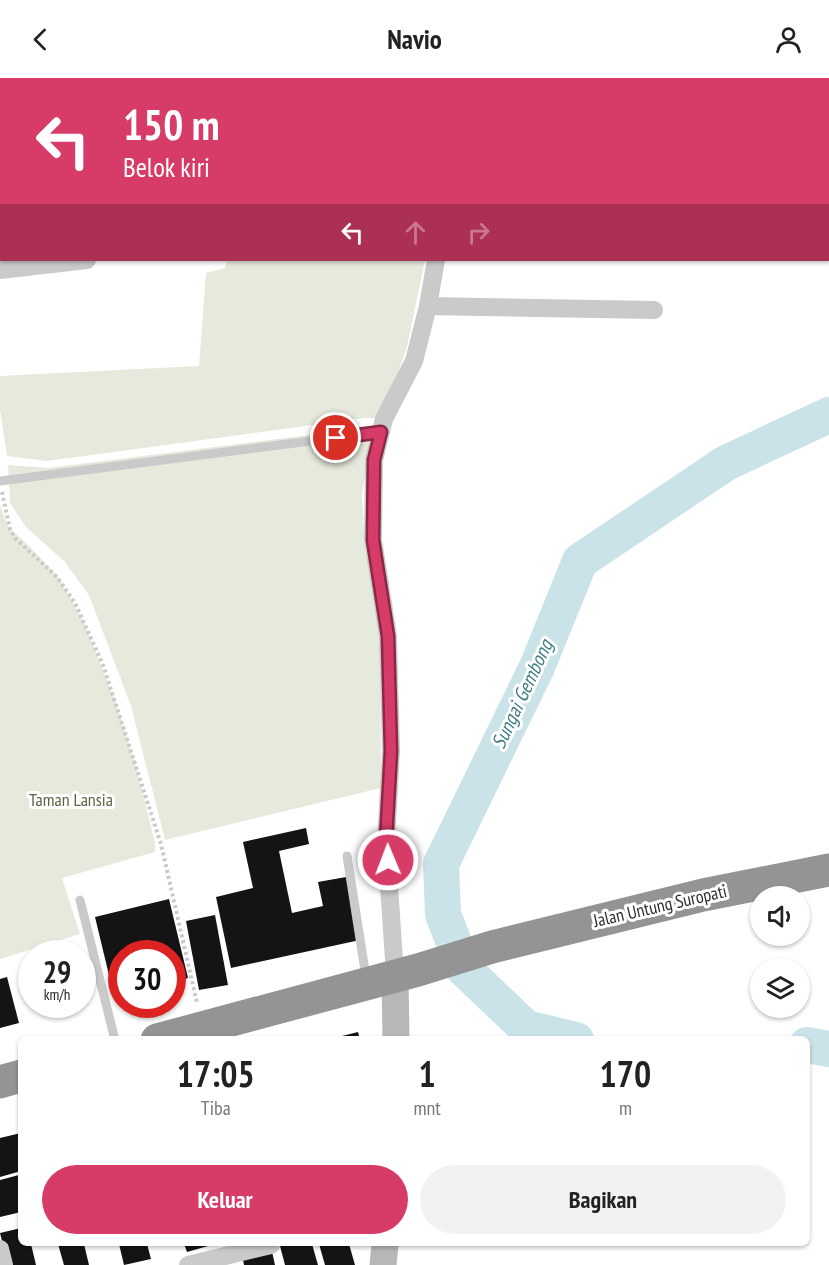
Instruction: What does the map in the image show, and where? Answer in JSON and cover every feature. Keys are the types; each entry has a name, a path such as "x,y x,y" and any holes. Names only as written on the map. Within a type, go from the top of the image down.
{"highway":[{"name":"Jalan Untung Suropati","path":"393,976 492,947 703,895 829,870"},
{"path":"171,1036 393,976"},
{"path":"0,1082 18,1077"}],"street":[{"path":"0,270 78,261"},
{"path":"396,1036 386,841 391,751 388,636 373,540 374,460 384,420 414,361 428,306 436,261"},
{"path":"428,306 654,310"},
{"path":"188,1265 267,1246"},
{"path":"383,1265 385,1246"},
{"path":"0,1249 4,1265"}],"lane":[{"path":"0,482 381,432"},
{"path":"347,856 393,976"},
{"path":"80,900 114,1036"}],"path":[{"path":"0,482 10,529 24,548 57,577 75,603 111,685 160,844 202,1027"}],"green space":[{"path":"227,261 425,261 407,347 392,389 377,418 47,461 7,456 0,410 0,376 199,366 206,273 225,268"},
{"path":"372,427 362,495 365,547 380,627 381,788 165,840 131,706 89,595 64,561 26,527 10,503 8,465 48,468"},
{"name":"Taman Lansia","path":"0,505 8,527 59,578 85,625 117,706 137,770 155,843 155,852 62,878 80,934 61,940 18,940 18,953 0,959"}],"building":[{"path":"306,828 309,844 279,851 292,913 323,906 318,882 346,877 360,940 231,968 216,897 253,888 243,842"},
{"path":"169,899 179,940 108,940 108,971 95,917"},
{"path":"215,915 228,985 199,990 186,921"},
{"path":"7,977 19,1023 0,1028 0,979"},
{"path":"358,1032 359,1036 342,1036"},
{"path":"18,1134 18,1172 0,1177 0,1138"},
{"path":"18,1175 18,1213 0,1217 0,1180"},
{"path":"18,1229 18,1246 31,1246 36,1265 8,1265 0,1233"},
{"path":"59,1246 84,1246 89,1265 64,1265"},
{"path":"119,1246 148,1246 151,1259 124,1265"},
{"path":"185,1246 208,1246 187,1252"},
{"path":"280,1246 313,1246 318,1265 285,1265"},
{"path":"320,1246 350,1246 355,1265 325,1265"},
{"path":"271,1247 275,1265 244,1265 242,1255"}],"waterway":[{"name":"Sungai Gembong","path":"559,1036 526,1028 464,969 443,914 441,864 537,667 580,561 726,463 829,415"},
{"name":"Sungai Gembong","path":"810,1046 829,1049"}],"route":[{"path":"336,438 381,432 374,460 373,540 388,636 391,751 386,841 388,860"}]}
